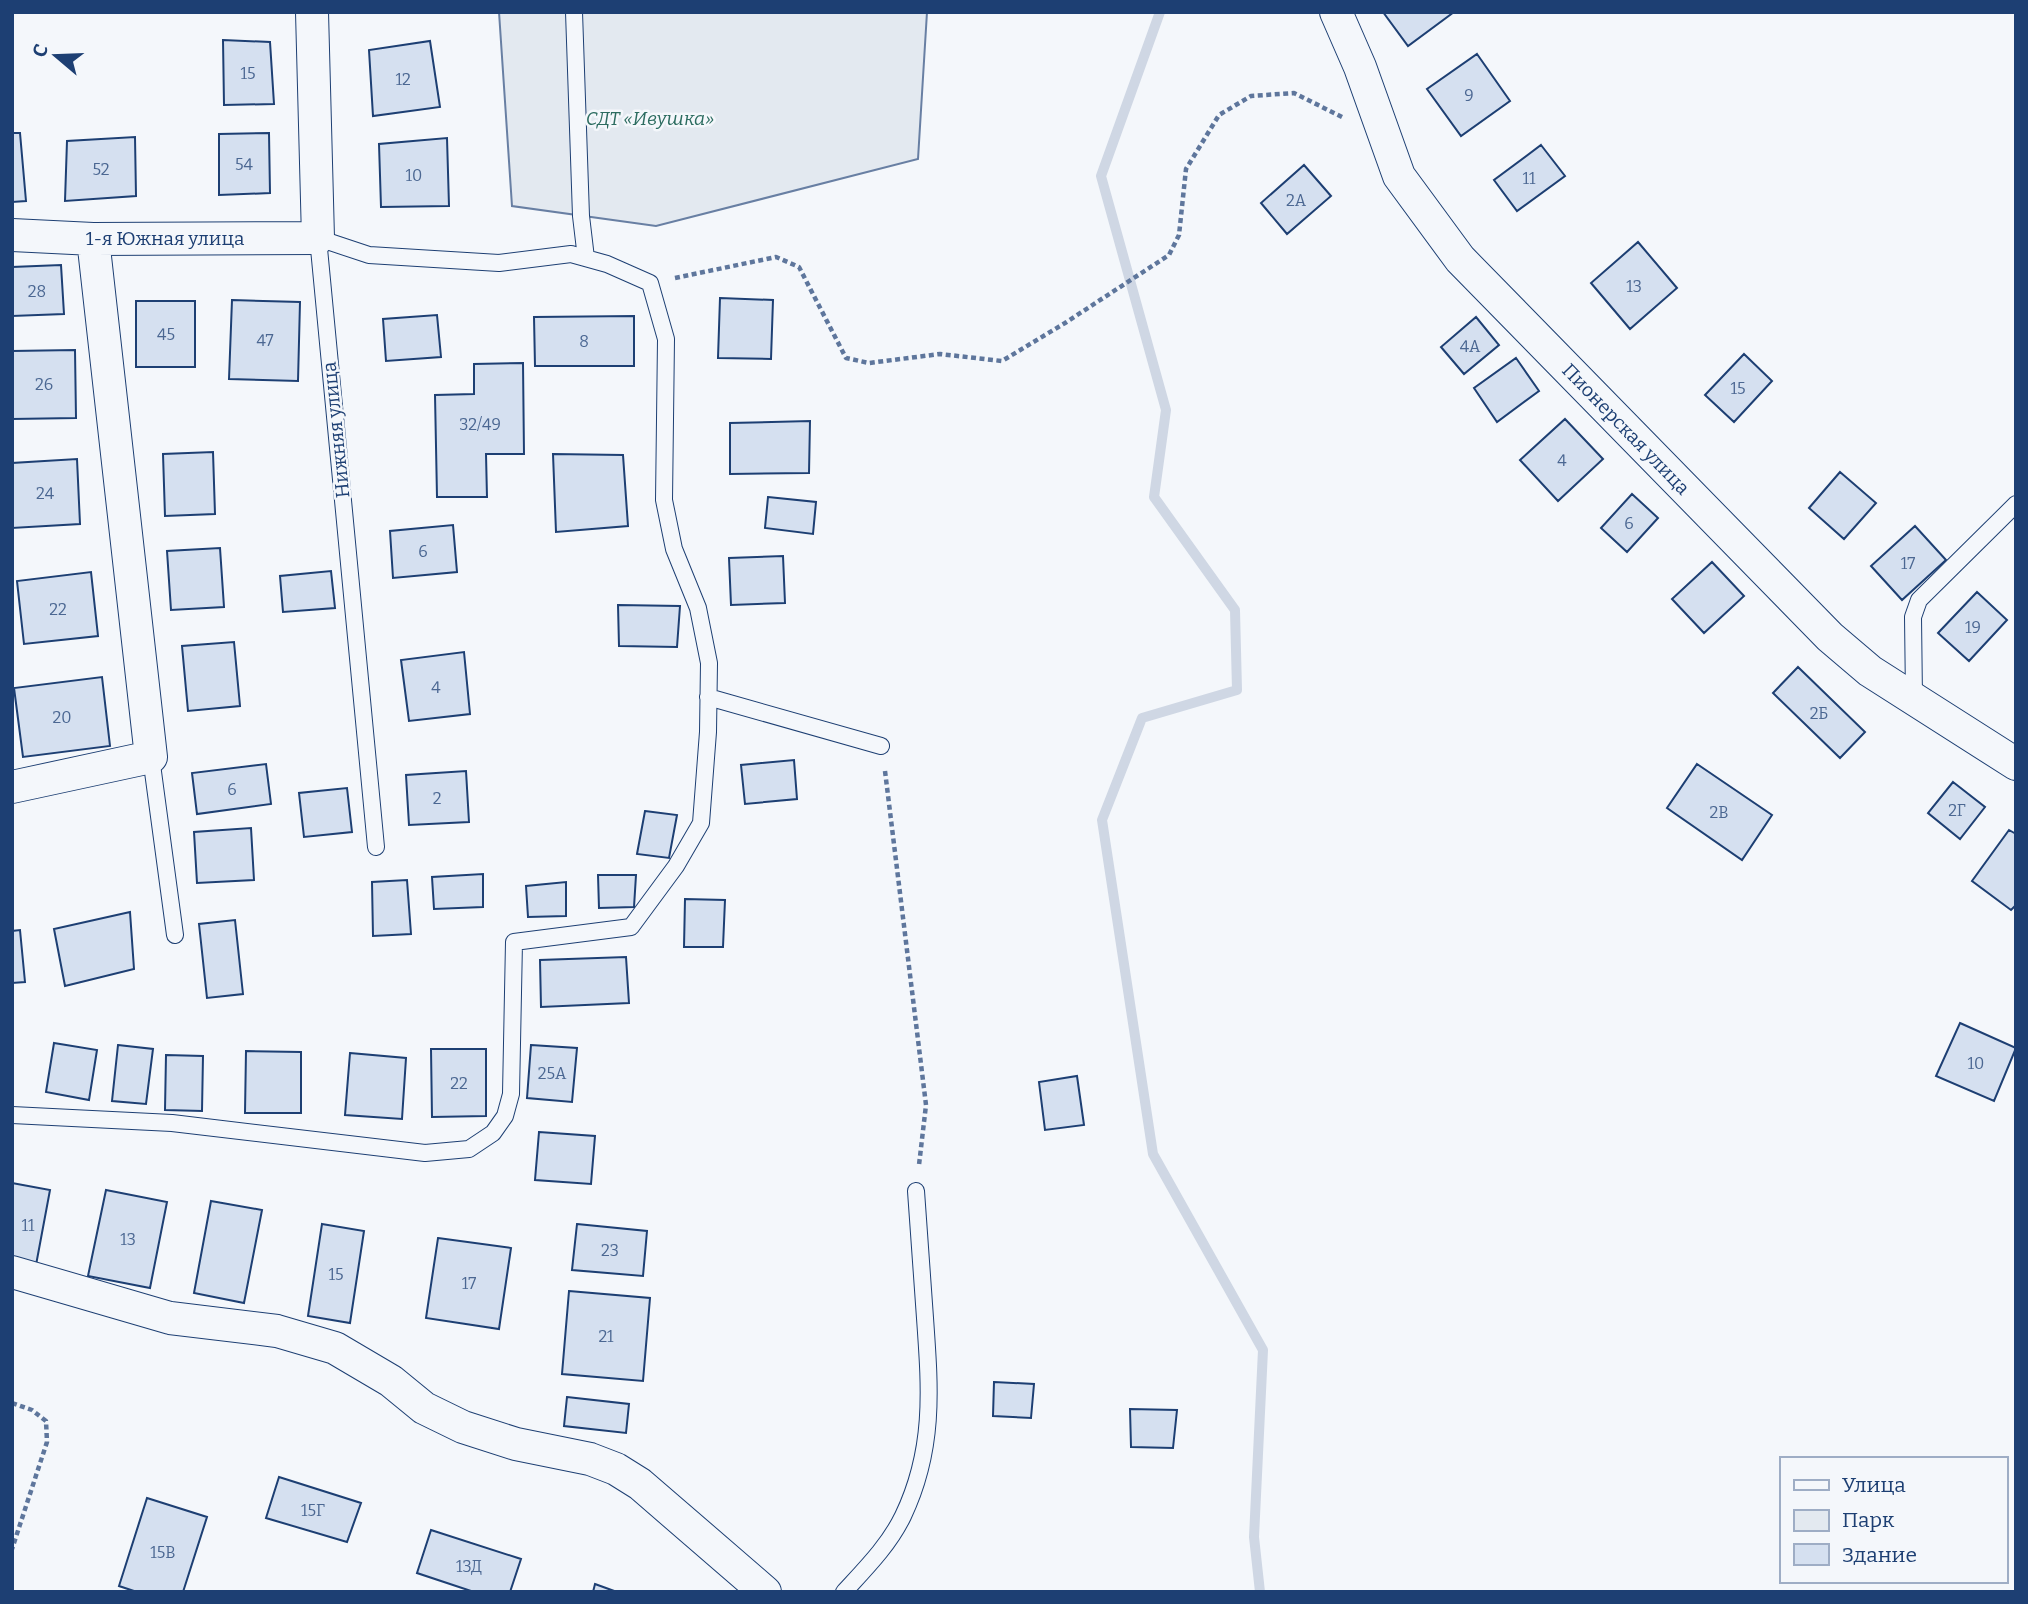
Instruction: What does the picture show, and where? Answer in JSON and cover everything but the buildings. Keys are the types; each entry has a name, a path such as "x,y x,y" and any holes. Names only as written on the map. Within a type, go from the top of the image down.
{"street":[{"name":"Нижняя улица","path":"312,12 318,238"},
{"name":"Пионерская улица","path":"1336,12 1360,67 1399,176 1460,259 1830,637 1870,671 2016,764"},
{"name":"1-я Южная улица","path":"12,236 93,239 318,238"},
{"path":"12,786 151,757 93,239"},
{"path":"12,1272 170,1318 277,1331 335,1348 391,1381 424,1408 463,1427 516,1444 590,1459 617,1469 640,1484 765,1592"}],"lane":[{"path":"574,12 581,216 586,258"},
{"path":"12,1115 172,1123 425,1153 469,1149 493,1133 505,1116 511,1094 514,942 631,927 677,866 701,823 709,663 698,608 674,549 664,500 666,339 650,283 607,264 571,254 499,263 369,255 318,238"},
{"name":"Нижняя улица","path":"318,238 376,847"},
{"path":"1914,698 1913,617 1919,600 2016,504"},
{"path":"708,697 881,746"},
{"path":"151,757 175,935"},
{"path":"844,1592 881,1552 902,1518 916,1485 925,1450 930,1397 916,1191"}],"path":[{"path":"650,283 776,257 799,267 846,358 869,363 940,354 1002,361 1169,255 1179,235 1186,169 1219,115 1251,96 1294,93 1348,120 1381,127"},
{"path":"881,746 926,1105 916,1191"},
{"path":"12,1403 32,1410 46,1421 47,1442 12,1549"}],"green space":[{"name":"СДТ «Ивушка»","path":"499,12 927,12 918,159 656,226 512,206"}],"waterway":[{"path":"1160,12 1101,176 1166,410 1154,497 1235,610 1237,690 1142,718 1102,820 1153,1154 1263,1350 1254,1537 1260,1592"}]}
